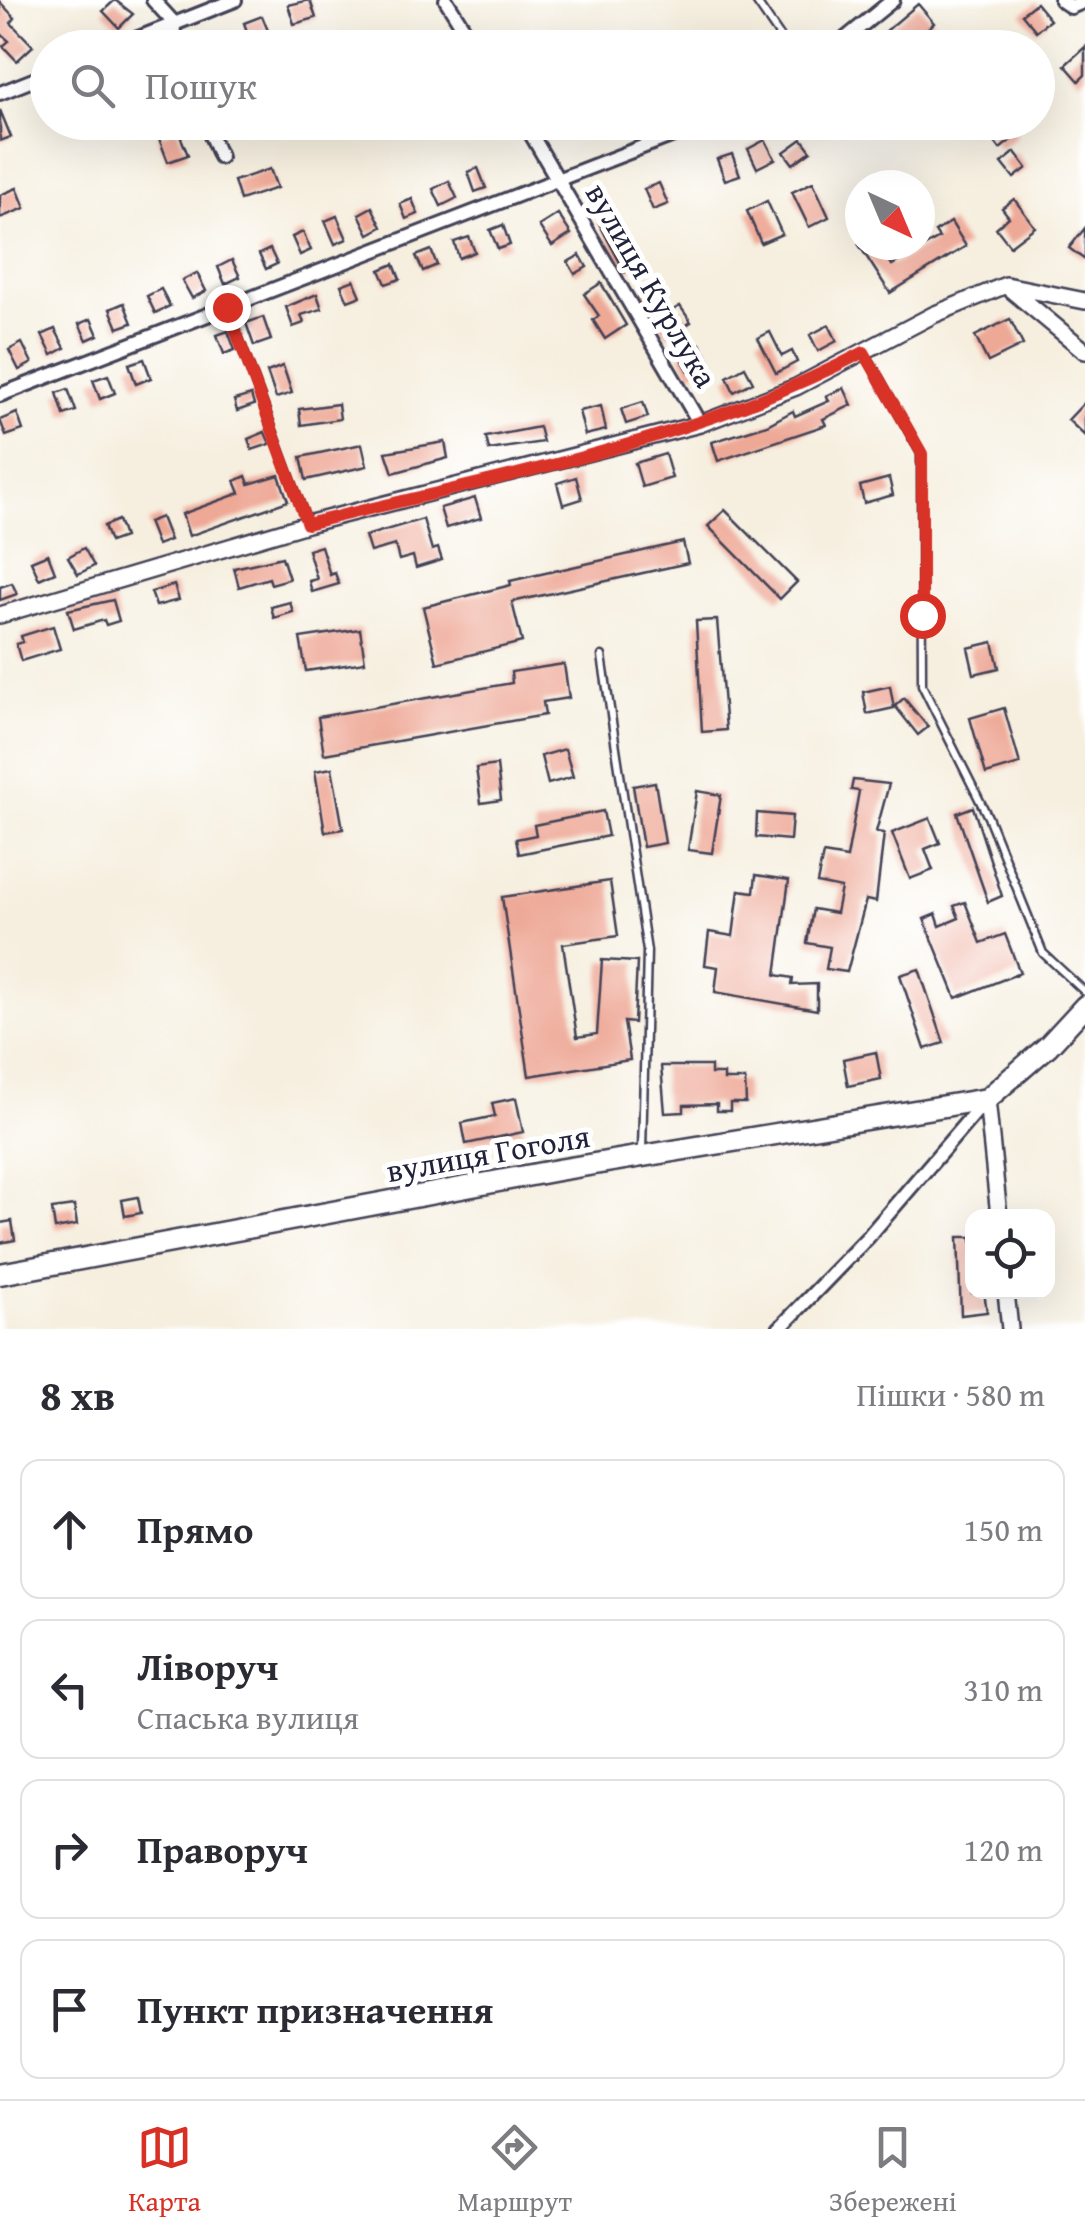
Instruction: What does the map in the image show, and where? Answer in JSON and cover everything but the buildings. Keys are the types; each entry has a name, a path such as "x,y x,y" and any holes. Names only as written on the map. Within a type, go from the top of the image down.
{"main road":[{"path":"987,1099 1048,1046 1085,1006"},
{"name":"вулиця Гоголя","path":"0,1274 642,1156 987,1099"}],"street":[{"path":"153,0 174,22 174,30"},
{"path":"155,30 235,0"},
{"path":"446,0 465,30"},
{"path":"856,30 894,0"},
{"path":"1060,0 1072,7 1085,1"},
{"path":"0,93 30,81"},
{"path":"213,140 220,157"},
{"name":"вулиця Курлука","path":"536,140 700,424"},
{"path":"0,395 660,140"},
{"path":"0,615 307,524 700,424 796,388 933,315 1006,286 1085,302"},
{"path":"1006,286 1085,351"},
{"path":"987,1099 997,1209"},
{"path":"779,1329 868,1236 987,1099"},
{"path":"1007,1299 1010,1329"}],"lane":[{"path":"755,0 776,30"},
{"path":"227,307 307,524"},
{"path":"864,352 922,454 922,684 988,816 1043,953 1085,992"},
{"path":"602,656 647,951 642,1156"}],"route":[{"path":"227,307 307,524 700,424 796,388 864,352 922,454 922,615"}]}
